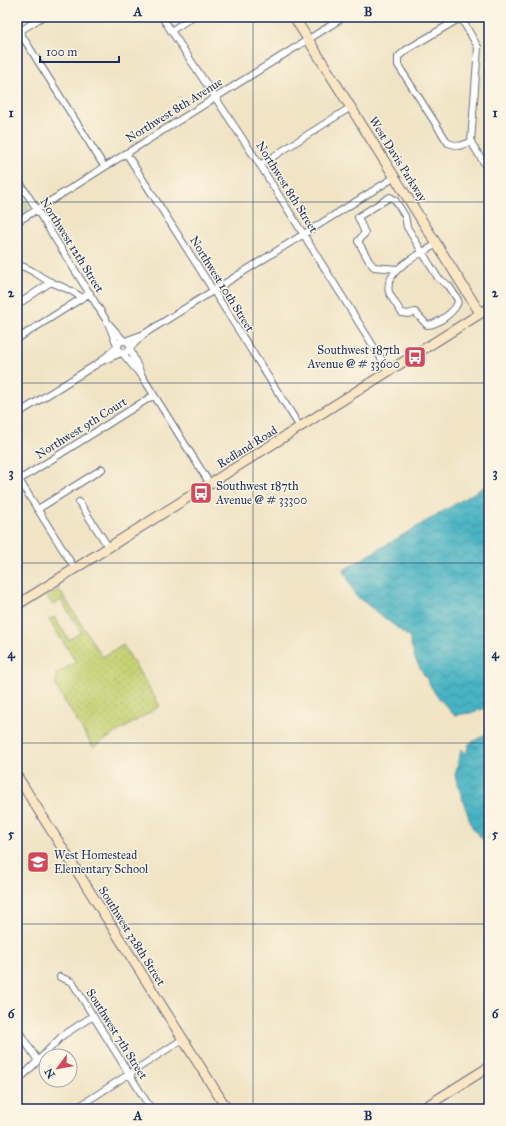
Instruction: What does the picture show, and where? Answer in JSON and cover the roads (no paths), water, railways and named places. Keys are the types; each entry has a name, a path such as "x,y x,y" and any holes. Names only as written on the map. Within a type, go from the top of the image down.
{"street":[{"path":"42,17 30,20 18,32 104,166"},
{"name":"Northwest 8th Street","path":"162,17 214,98 221,105 260,165 389,371"},
{"path":"171,31 192,17"},
{"name":"West Davis Parkway","path":"294,17 480,313"},
{"name":"Northwest 8th Avenue","path":"17,222 104,166 344,17"},
{"path":"471,142 459,146 448,143 398,65 398,57 406,50 462,17 478,47 470,133 471,142 489,171"},
{"path":"260,165 351,107"},
{"name":"Northwest 10th Street","path":"126,153 300,427"},
{"path":"100,362 120,342 144,334 303,233 395,177"},
{"name":"Northwest 12th Street","path":"17,178 108,323 117,346"},
{"path":"397,269 374,267 358,241 365,231 358,217 387,198 390,197 395,200 405,216 406,227 423,253 438,278 449,286 458,300 457,307 450,313 428,325 415,312 408,314 402,313 389,293 389,288 392,276 397,269 423,253 437,244"},
{"path":"17,265 32,269 51,282 72,289 82,298"},
{"path":"17,305 51,282"},
{"path":"17,340 90,293"},
{"name":"Redland Road","path":"17,605 489,308"},
{"name":"Northwest 12th Street","path":"108,323 125,341"},
{"path":"17,414 100,362 122,353 127,353 144,334"},
{"path":"125,341 129,344 142,376"},
{"path":"117,346 142,376 210,484"},
{"name":"Northwest 9th Court","path":"18,478 154,395"},
{"path":"38,510 102,469"},
{"path":"18,478 75,569"},
{"path":"79,502 108,548"},
{"name":"Southwest 328th Street","path":"17,776 227,1109"},
{"name":"Southwest 7th Street","path":"60,977 72,982 151,1109"},
{"path":"50,1048 62,1036 93,1016"},
{"path":"17,1029 38,1061 17,1082"},
{"path":"74,1109 183,1039"},
{"path":"422,1109 489,1067"}],"water":[{"path":"489,484 489,707 470,713 454,715 436,695 415,659 409,637 355,595 344,570"},
{"path":"489,732 489,847 472,827 455,776 461,750 462,749 466,754 469,744"}],"place":[{"name":"Southwest 187th Avenue @ # 33600","path":"415,357"},
{"name":"Southwest 187th Avenue @ # 33300","path":"201,493"},
{"name":"West Homestead Elementary School","path":"38,862"}]}
